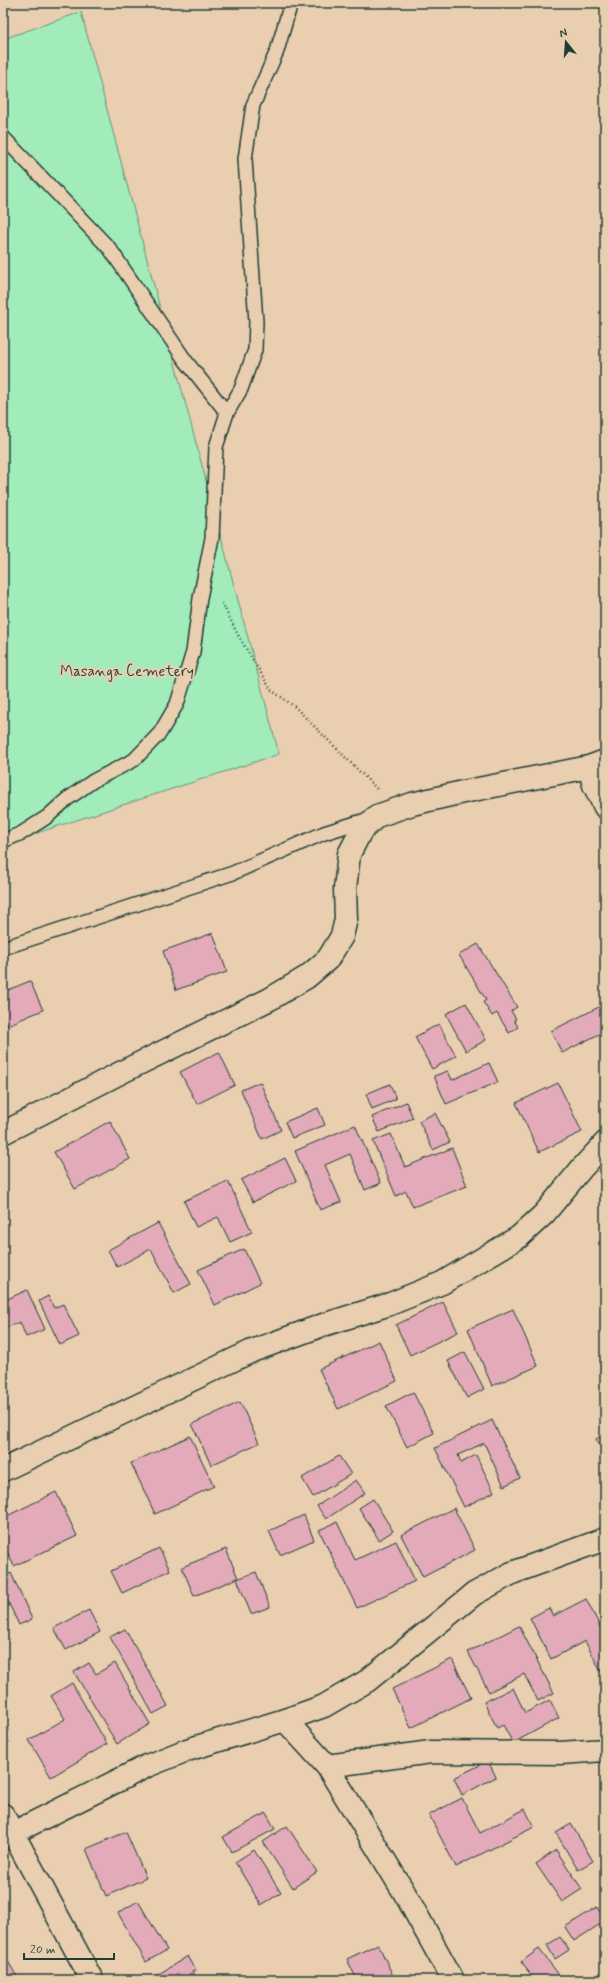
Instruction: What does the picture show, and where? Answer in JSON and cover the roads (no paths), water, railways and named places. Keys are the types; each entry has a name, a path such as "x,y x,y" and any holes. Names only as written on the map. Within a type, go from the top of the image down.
{"street":[{"path":"3,1133 270,999 307,977 328,959 342,936 346,919 345,889 349,854 361,831 386,813 463,792 597,764 594,786 605,807"},
{"path":"3,1470 252,1351 323,1325 390,1304 442,1283 518,1237 544,1214 605,1143"},
{"path":"92,1980 8,1824 105,1786 186,1750 285,1720 324,1706 367,1681 474,1594 512,1573 605,1539"},
{"path":"285,1720 327,1766 404,1892 453,1980"},
{"path":"327,1766 431,1752 560,1753 605,1750"}],"lane":[{"path":"3,841 22,833 47,817 66,800 93,781 134,760 160,733 177,704 193,652 212,538 216,447 227,413 240,389 254,350 256,322 245,174 245,159 253,105 277,51 291,3"},
{"path":"3,137 110,249 185,360 227,413"},
{"path":"3,948 233,873 324,833 386,813"}],"park label":[{"name":"Masanga Cemetery","path":"127,672"}]}
